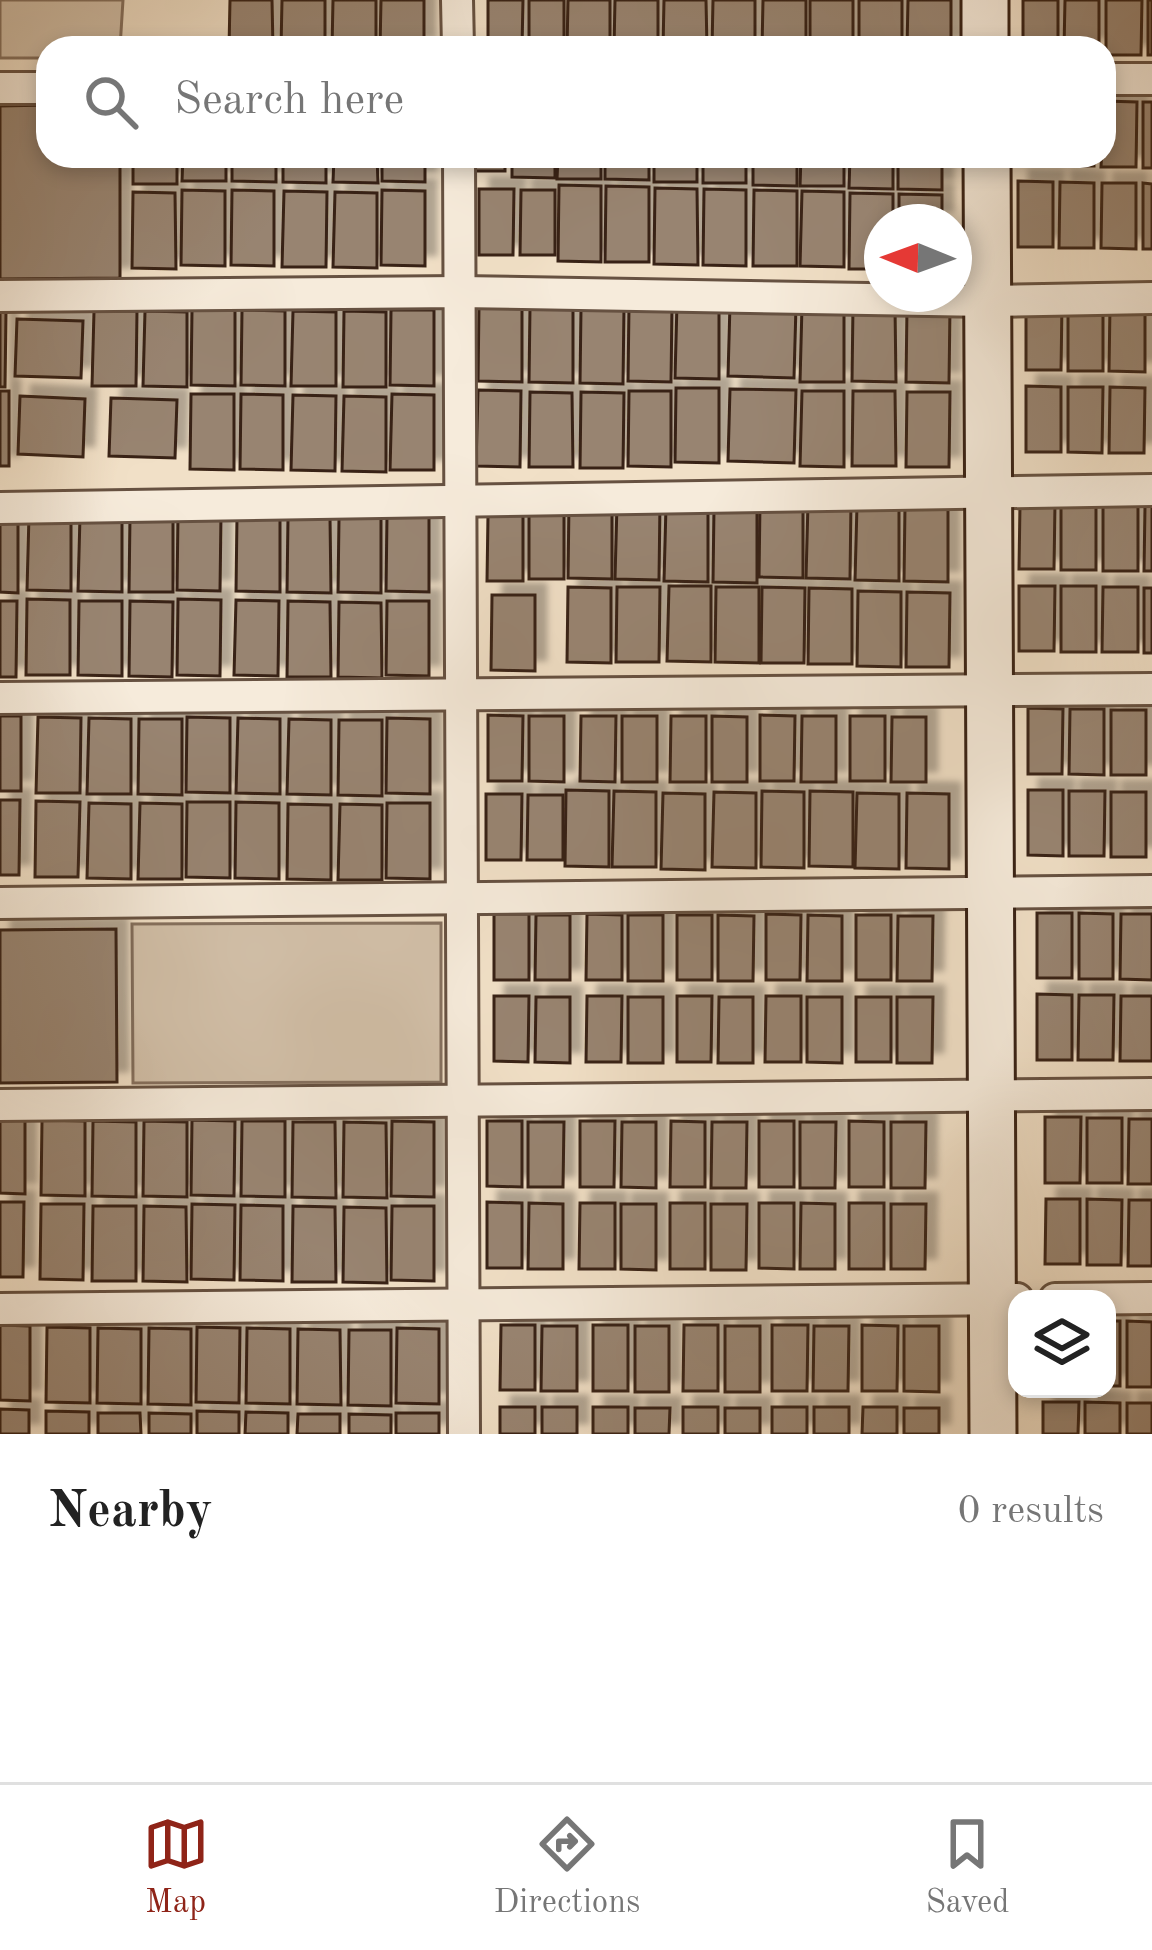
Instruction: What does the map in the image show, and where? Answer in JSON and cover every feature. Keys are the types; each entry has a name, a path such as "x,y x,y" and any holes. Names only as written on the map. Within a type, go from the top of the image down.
{"street":[{"path":"457,0 458,36"},
{"path":"985,0 985,36"},
{"path":"1116,79 1152,79"},
{"path":"0,88 36,88"},
{"path":"459,168 464,1434"},
{"path":"986,168 990,1095 1004,1299 993,1434"},
{"path":"0,296 460,292 988,301 1152,298"},
{"path":"0,508 1152,490"},
{"path":"0,698 1152,688"},
{"path":"0,903 1152,891"},
{"path":"0,1105 1152,1094"},
{"path":"1116,1298 1152,1298"},
{"path":"0,1309 1004,1299"}],"shaded area":[{"path":"0,0 123,0 121,36 36,36 36,58 0,58"},
{"path":"441,923 441,1082 133,1083 132,924"}],"building":[{"path":"230,0 272,0 273,36 229,36"},
{"path":"282,0 325,0 325,36 281,36"},
{"path":"333,0 376,0 376,36 332,36"},
{"path":"381,0 424,0 424,36 380,36"},
{"path":"488,0 523,0 522,36 488,36"},
{"path":"529,0 564,0 564,36 529,36"},
{"path":"568,0 610,0 610,36 567,36"},
{"path":"615,0 658,0 658,36 614,36"},
{"path":"664,0 706,0 707,36 663,36"},
{"path":"713,0 755,0 755,36 712,36"},
{"path":"763,0 806,0 806,36 762,36"},
{"path":"810,0 853,0 853,36 810,36"},
{"path":"859,0 902,0 902,36 859,36"},
{"path":"908,0 951,0 951,36 907,36"},
{"path":"1023,0 1058,0 1058,36 1023,36"},
{"path":"1065,0 1099,0 1099,36 1064,36"},
{"path":"1106,0 1142,0 1141,55 1116,55 1116,36 1106,36"},
{"path":"1148,0 1152,0 1152,55 1148,55"},
{"path":"1116,101 1137,102 1136,167 1116,167"},
{"path":"1143,102 1152,102 1152,168 1143,168"},
{"path":"36,105 36,168 120,168 120,278 0,279 0,106"},
{"path":"133,168 177,168 177,184 133,184"},
{"path":"183,168 226,168 226,181 182,181"},
{"path":"232,168 276,168 276,182 232,181"},
{"path":"283,168 326,168 326,183 283,182"},
{"path":"334,168 377,168 378,183 333,182"},
{"path":"382,168 425,168 425,182 382,181"},
{"path":"470,168 505,168 505,171"},
{"path":"512,168 555,168 555,178 512,177"},
{"path":"557,168 601,168 601,179 557,179"},
{"path":"605,168 649,168 649,180 605,179"},
{"path":"654,168 697,168 697,182 654,182"},
{"path":"703,168 746,168 746,183 703,183"},
{"path":"753,168 797,168 797,186 753,185"},
{"path":"801,168 844,168 844,186 800,186"},
{"path":"850,168 893,168 893,189 849,188"},
{"path":"898,168 942,168 942,190 898,189"},
{"path":"1018,181 1053,182 1053,247 1018,247"},
{"path":"1060,182 1094,183 1094,248 1059,248"},
{"path":"1102,183 1136,183 1136,249 1101,248"},
{"path":"1143,183 1152,184 1152,249 1143,249"},
{"path":"559,185 601,186 601,262 558,261"},
{"path":"606,186 649,187 649,262 605,262"},
{"path":"655,188 697,189 698,265 654,264"},
{"path":"479,189 514,189 513,255 479,255"},
{"path":"704,189 746,190 746,266 703,265"},
{"path":"182,190 225,191 225,266 181,265"},
{"path":"232,190 274,191 274,266 231,265"},
{"path":"382,190 425,191 425,266 381,265"},
{"path":"521,190 555,190 555,255 520,255"},
{"path":"754,190 797,191 797,266 753,266"},
{"path":"284,191 327,192 326,267 282,267"},
{"path":"802,191 844,192 844,267 800,266"},
{"path":"133,192 175,193 176,269 132,268"},
{"path":"335,192 377,193 377,268 333,267"},
{"path":"850,193 893,194 893,204 864,204 864,269 849,269"},
{"path":"899,194 942,195 942,204 899,204"},
{"path":"677,303 719,304 719,379 675,378"},
{"path":"730,304 796,306 794,378 728,376"},
{"path":"1026,304 1062,305 1061,370 1026,370"},
{"path":"1068,305 1103,305 1103,371 1068,371"},
{"path":"479,306 522,307 522,382 478,381"},
{"path":"629,306 672,307 671,382 628,381"},
{"path":"802,306 844,307 844,382 800,382"},
{"path":"853,306 864,306 864,312 895,312 896,382 852,381"},
{"path":"1110,306 1145,306 1145,372 1109,371"},
{"path":"530,307 573,308 573,383 529,382"},
{"path":"581,308 624,308 623,384 580,383"},
{"path":"192,310 235,310 235,386 191,385"},
{"path":"242,310 285,311 285,386 241,385"},
{"path":"391,310 434,310 434,386 390,385"},
{"path":"94,311 137,311 136,386 92,386"},
{"path":"145,311 187,312 187,387 143,386"},
{"path":"293,311 336,312 336,386 291,386"},
{"path":"344,311 386,312 386,387 343,387"},
{"path":"0,312 6,312 5,387 0,387"},
{"path":"907,312 950,312 949,383 906,382"},
{"path":"17,319 83,321 81,378 15,376"},
{"path":"1026,386 1061,387 1061,452 1026,452"},
{"path":"1068,387 1103,387 1102,453 1068,452"},
{"path":"1110,387 1145,388 1144,453 1109,453"},
{"path":"676,388 719,388 719,463 675,462"},
{"path":"730,389 796,390 794,463 728,461"},
{"path":"478,390 521,391 520,467 476,466"},
{"path":"0,391 9,391 9,466 0,466"},
{"path":"629,391 671,391 671,467 628,466"},
{"path":"802,391 844,391 844,467 800,466"},
{"path":"853,391 895,391 896,466 852,466"},
{"path":"530,392 572,393 573,467 529,467"},
{"path":"581,392 624,393 623,468 580,468"},
{"path":"907,392 950,392 949,467 906,467"},
{"path":"191,394 234,394 234,470 190,469"},
{"path":"241,394 283,395 283,470 240,469"},
{"path":"392,394 434,395 434,470 390,470"},
{"path":"293,395 336,396 335,471 291,470"},
{"path":"20,396 85,399 83,457 18,454"},
{"path":"344,396 386,397 386,472 342,471"},
{"path":"111,398 177,400 175,458 109,456"},
{"path":"760,502 803,502 803,578 759,577"},
{"path":"569,503 612,503 612,579 568,578"},
{"path":"808,503 851,503 850,579 806,578"},
{"path":"617,504 660,504 659,580 615,579"},
{"path":"1020,504 1055,504 1054,569 1019,569"},
{"path":"857,505 899,506 899,581 855,580"},
{"path":"1061,505 1096,505 1096,570 1061,570"},
{"path":"1103,505 1138,505 1138,571 1103,571"},
{"path":"666,506 708,507 708,582 664,581"},
{"path":"905,506 948,506 948,582 904,581"},
{"path":"1145,506 1152,506 1152,571 1144,571"},
{"path":"714,507 757,508 757,583 713,582"},
{"path":"529,514 564,514 564,579 529,579"},
{"path":"29,515 71,516 71,591 27,590"},
{"path":"178,515 221,515 220,591 177,590"},
{"path":"488,515 523,515 523,581 487,581"},
{"path":"80,516 122,517 122,592 78,591"},
{"path":"130,516 173,517 173,592 129,592"},
{"path":"237,516 280,517 280,592 236,591"},
{"path":"387,516 429,517 429,592 386,591"},
{"path":"0,517 18,517 18,593 0,592"},
{"path":"288,517 330,517 331,593 287,592"},
{"path":"339,518 381,518 381,593 338,592"},
{"path":"669,586 711,586 711,662 667,661"},
{"path":"1019,586 1055,586 1054,651 1019,651"},
{"path":"1061,586 1096,586 1096,652 1061,652"},
{"path":"568,587 611,588 611,663 567,662"},
{"path":"617,587 660,587 659,662 616,662"},
{"path":"716,587 759,587 759,663 715,662"},
{"path":"762,587 805,588 804,663 761,663"},
{"path":"1103,587 1138,587 1138,652 1102,652"},
{"path":"809,588 852,589 852,664 808,664"},
{"path":"1144,588 1152,588 1152,653 1144,653"},
{"path":"858,591 901,592 901,667 857,666"},
{"path":"907,592 950,593 949,667 906,667"},
{"path":"492,595 535,595 535,671 491,670"},
{"path":"27,599 70,600 70,675 26,675"},
{"path":"178,599 221,600 220,676 177,675"},
{"path":"236,600 279,601 278,676 234,675"},
{"path":"0,601 17,601 16,677 0,677"},
{"path":"79,601 122,601 122,676 78,675"},
{"path":"130,601 173,602 172,677 129,676"},
{"path":"288,601 330,602 331,677 287,677"},
{"path":"387,601 429,601 429,676 386,675"},
{"path":"339,602 381,603 382,678 338,677"},
{"path":"1028,708 1063,709 1062,774 1028,774"},
{"path":"1070,709 1104,709 1104,775 1069,774"},
{"path":"1111,710 1146,710 1146,775 1111,775"},
{"path":"488,715 523,716 522,781 488,781"},
{"path":"760,715 795,716 794,781 760,781"},
{"path":"0,716 21,716 21,791 0,791"},
{"path":"529,716 564,716 564,782 529,781"},
{"path":"581,716 616,716 615,782 580,781"},
{"path":"622,716 657,716 657,782 622,782"},
{"path":"671,716 706,716 706,782 670,782"},
{"path":"712,716 747,717 747,782 712,782"},
{"path":"802,716 836,716 836,782 801,782"},
{"path":"850,716 885,716 885,781 850,781"},
{"path":"38,717 81,718 80,793 36,793"},
{"path":"187,717 230,718 230,793 186,792"},
{"path":"892,717 926,717 926,782 891,782"},
{"path":"89,718 131,719 131,794 87,794"},
{"path":"238,718 280,719 280,794 236,793"},
{"path":"387,718 430,719 430,794 386,793"},
{"path":"139,719 182,719 182,795 138,794"},
{"path":"289,719 331,720 331,795 287,794"},
{"path":"339,720 382,720 382,796 338,795"},
{"path":"566,790 609,791 609,867 565,866"},
{"path":"1028,790 1063,790 1063,856 1028,855"},
{"path":"614,791 656,792 656,867 612,867"},
{"path":"762,791 804,792 804,868 761,867"},
{"path":"810,791 853,792 853,867 809,866"},
{"path":"1069,791 1105,791 1104,856 1069,856"},
{"path":"714,792 756,793 756,868 712,867"},
{"path":"1111,792 1146,792 1146,857 1111,857"},
{"path":"663,793 705,794 705,870 661,869"},
{"path":"857,793 899,794 899,869 855,868"},
{"path":"907,793 949,794 949,869 906,868"},
{"path":"486,794 522,794 521,860 486,860"},
{"path":"528,795 563,795 563,860 527,860"},
{"path":"0,800 20,800 19,875 0,875"},
{"path":"36,801 80,802 78,877 35,877"},
{"path":"187,802 230,802 230,878 186,877"},
{"path":"236,802 279,803 279,879 235,878"},
{"path":"89,803 131,804 131,879 87,878"},
{"path":"140,803 182,804 182,879 138,879"},
{"path":"387,803 430,803 430,879 386,878"},
{"path":"288,804 331,805 331,880 287,879"},
{"path":"340,804 382,805 382,880 338,880"},
{"path":"1037,913 1072,913 1072,978 1037,978"},
{"path":"1079,913 1113,914 1113,979 1079,979"},
{"path":"494,914 529,914 529,980 494,980"},
{"path":"587,914 622,915 622,980 586,980"},
{"path":"766,914 801,915 800,980 766,980"},
{"path":"1121,914 1152,914 1152,980 1120,979"},
{"path":"536,915 570,915 570,980 535,980"},
{"path":"628,915 663,915 663,981 628,981"},
{"path":"677,915 712,915 712,980 677,980"},
{"path":"718,915 754,916 753,981 718,981"},
{"path":"808,915 842,916 842,981 807,981"},
{"path":"856,915 891,915 891,980 856,980"},
{"path":"898,916 933,916 932,981 897,981"},
{"path":"116,929 117,1082 0,1083 0,930"},
{"path":"1037,994 1072,995 1072,1060 1037,1060"},
{"path":"1079,995 1114,995 1113,1060 1078,1060"},
{"path":"494,996 529,996 528,1062 494,1061"},
{"path":"587,996 622,996 621,1062 586,1062"},
{"path":"677,996 712,996 711,1062 677,1062"},
{"path":"766,996 801,996 801,1062 765,1062"},
{"path":"1121,996 1152,996 1152,1061 1120,1061"},
{"path":"536,997 570,997 570,1063 535,1062"},
{"path":"628,997 663,997 663,1063 628,1063"},
{"path":"719,997 753,997 753,1063 718,1063"},
{"path":"807,997 842,997 842,1063 807,1062"},
{"path":"856,997 891,997 891,1062 856,1062"},
{"path":"897,997 933,997 932,1063 897,1063"},
{"path":"1045,1117 1081,1117 1080,1183 1045,1183"},
{"path":"0,1118 25,1118 25,1194 0,1193"},
{"path":"1087,1118 1122,1118 1122,1183 1087,1183"},
{"path":"1129,1119 1152,1119 1152,1184 1128,1184"},
{"path":"42,1120 85,1121 85,1196 41,1195"},
{"path":"192,1120 235,1121 234,1196 191,1195"},
{"path":"93,1121 136,1122 136,1197 92,1196"},
{"path":"144,1121 187,1122 187,1197 143,1196"},
{"path":"242,1121 285,1121 285,1197 241,1196"},
{"path":"392,1121 434,1122 434,1197 391,1196"},
{"path":"487,1121 522,1121 522,1187 487,1186"},
{"path":"580,1121 615,1121 614,1187 580,1187"},
{"path":"671,1121 705,1122 705,1187 670,1187"},
{"path":"759,1121 794,1121 794,1187 759,1187"},
{"path":"849,1121 884,1122 884,1187 849,1187"},
{"path":"293,1122 335,1122 336,1198 292,1197"},
{"path":"344,1122 386,1123 387,1198 343,1197"},
{"path":"528,1122 564,1122 563,1187 528,1187"},
{"path":"622,1122 656,1122 656,1188 621,1187"},
{"path":"712,1122 747,1122 746,1188 711,1188"},
{"path":"800,1122 836,1122 835,1188 800,1188"},
{"path":"891,1122 926,1122 925,1188 891,1188"},
{"path":"1046,1199 1080,1199 1080,1264 1045,1264"},
{"path":"1087,1199 1122,1200 1121,1265 1087,1265"},
{"path":"1129,1200 1152,1200 1152,1266 1128,1266"},
{"path":"0,1202 24,1202 23,1277 0,1277"},
{"path":"487,1202 522,1203 522,1268 487,1268"},
{"path":"529,1203 563,1204 563,1269 528,1269"},
{"path":"580,1203 615,1203 615,1269 579,1269"},
{"path":"670,1203 705,1203 705,1269 670,1269"},
{"path":"759,1203 794,1203 794,1269 759,1268"},
{"path":"801,1203 835,1204 835,1269 800,1269"},
{"path":"849,1203 884,1203 884,1269 849,1269"},
{"path":"41,1204 84,1204 83,1280 40,1279"},
{"path":"192,1204 235,1205 234,1280 191,1279"},
{"path":"621,1204 656,1204 656,1270 621,1269"},
{"path":"711,1204 747,1204 746,1270 711,1270"},
{"path":"891,1204 926,1204 925,1269 891,1269"},
{"path":"241,1205 283,1206 283,1281 240,1280"},
{"path":"93,1206 136,1206 136,1281 92,1281"},
{"path":"144,1206 186,1207 187,1282 143,1281"},
{"path":"293,1206 335,1207 336,1282 292,1282"},
{"path":"392,1206 434,1206 434,1281 391,1280"},
{"path":"344,1207 386,1208 387,1283 343,1282"},
{"path":"1116,1321 1120,1321 1120,1386 1116,1386"},
{"path":"1127,1321 1152,1322 1152,1387 1127,1387"},
{"path":"0,1325 30,1326 30,1401 0,1400"},
{"path":"501,1325 535,1325 535,1390 500,1390"},
{"path":"593,1325 628,1325 628,1391 593,1391"},
{"path":"684,1325 718,1325 718,1391 683,1391"},
{"path":"772,1325 808,1325 807,1391 772,1391"},
{"path":"862,1325 898,1326 897,1391 862,1391"},
{"path":"542,1326 577,1326 577,1391 541,1391"},
{"path":"635,1326 669,1326 669,1392 635,1392"},
{"path":"725,1326 760,1326 760,1392 725,1392"},
{"path":"814,1326 849,1326 848,1391 813,1391"},
{"path":"904,1326 939,1326 939,1392 904,1391"},
{"path":"47,1327 90,1328 90,1403 46,1402"},
{"path":"197,1327 240,1328 239,1403 196,1402"},
{"path":"98,1328 141,1329 141,1404 97,1403"},
{"path":"149,1328 191,1329 191,1405 148,1404"},
{"path":"247,1328 290,1329 290,1404 246,1403"},
{"path":"397,1328 439,1329 439,1404 396,1403"},
{"path":"298,1329 340,1330 341,1405 297,1404"},
{"path":"349,1330 391,1330 391,1406 348,1405"},
{"path":"1043,1402 1079,1402 1078,1434 1043,1434"},
{"path":"1085,1402 1120,1403 1120,1434 1085,1434"},
{"path":"1127,1403 1152,1403 1152,1434 1127,1434"},
{"path":"500,1407 535,1407 535,1434 500,1434"},
{"path":"542,1407 577,1407 577,1434 542,1434"},
{"path":"593,1407 628,1407 628,1434 593,1434"},
{"path":"683,1407 718,1407 718,1434 683,1434"},
{"path":"772,1407 807,1407 807,1434 772,1434"},
{"path":"814,1407 849,1407 849,1434 814,1434"},
{"path":"863,1407 897,1407 897,1434 862,1434"},
{"path":"635,1408 670,1408 669,1434 635,1434"},
{"path":"725,1408 760,1408 760,1434 725,1434"},
{"path":"904,1408 939,1408 939,1434 904,1434"},
{"path":"0,1409 29,1410 29,1434 0,1434"},
{"path":"46,1411 89,1412 89,1434 46,1434"},
{"path":"197,1411 239,1412 239,1434 197,1434"},
{"path":"246,1412 288,1413 288,1434 245,1434"},
{"path":"98,1413 140,1413 141,1434 98,1434"},
{"path":"149,1413 191,1414 191,1434 149,1434"},
{"path":"396,1413 439,1413 439,1434 396,1434"},
{"path":"298,1414 340,1414 340,1434 297,1434"},
{"path":"349,1414 391,1415 391,1434 349,1434"}]}
